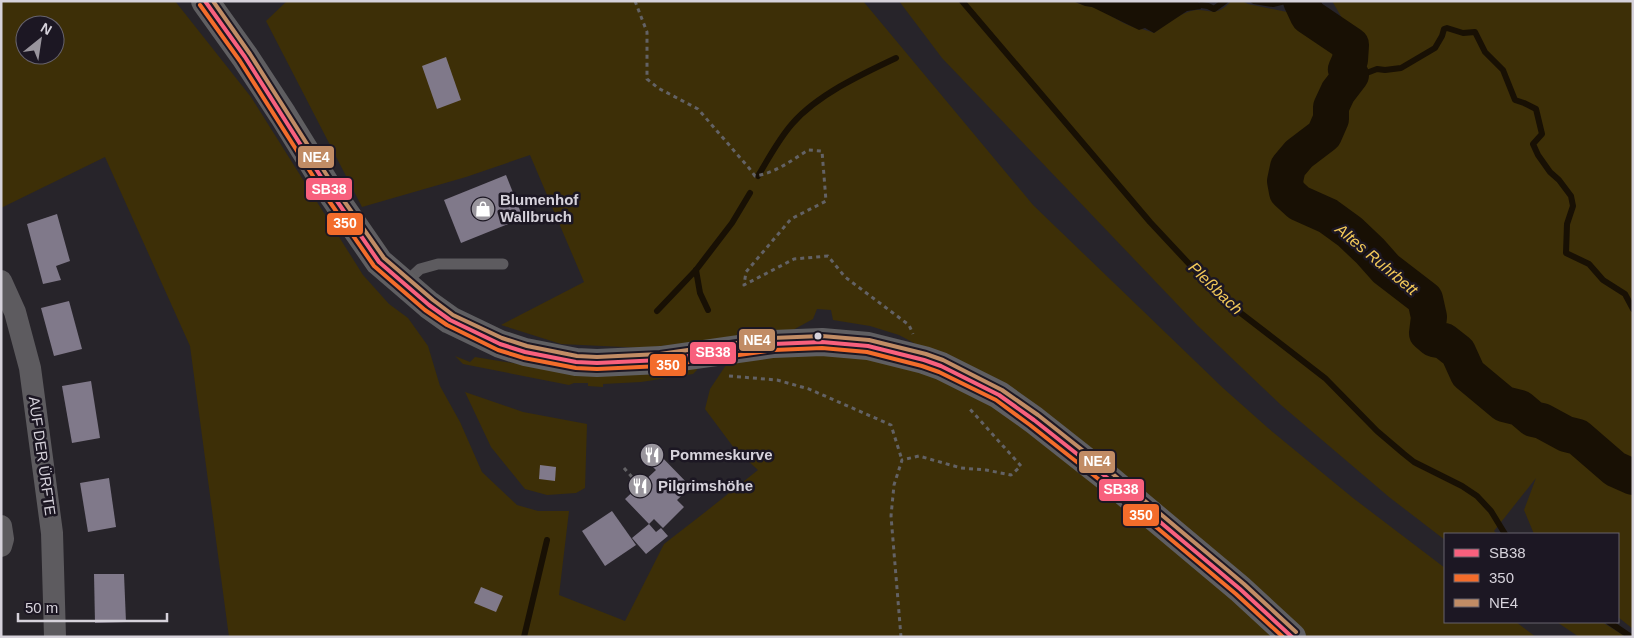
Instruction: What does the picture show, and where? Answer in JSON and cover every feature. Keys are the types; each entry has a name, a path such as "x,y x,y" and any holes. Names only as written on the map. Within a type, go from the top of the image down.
{"main road":[{"path":"205,1 284,115 330,191 379,262 429,306 450,320 500,344 562,360 597,363 636,362 773,344 822,342 868,346 941,366 998,395 1034,420 1118,486 1292,637"}],"street":[{"name":"AUF DER ÜRFTE","path":"1,281 15,312 30,368 52,533 55,637"},
{"path":"1,526 3,539 1,546"}],"lane":[{"path":"404,284 420,269 438,264 503,264"}],"path":[{"path":"635,1 647,32 647,78 658,88 698,110 755,176 766,174 787,164 808,150 822,151 826,201 791,219 746,272 744,284 794,259 828,256 845,277 909,324 924,360"},
{"path":"720,375 777,380 809,389 891,425 902,460 894,485 891,516 901,637"},
{"path":"902,460 919,456 962,468 1011,475 1021,466 996,438"},
{"path":"645,448 652,455"},
{"path":"624,468 640,486"}],"shaded area":[{"path":"1,1 175,1 251,97 363,275 389,304 408,318 428,346 440,386 460,422 482,472 517,505 538,511 569,511 559,595 625,621 664,544 758,470 734,448 705,409 710,389 730,359 775,355 853,355 935,375 1016,419 1277,637 229,637 190,346 105,157 1,208"},
{"path":"287,1 863,1 1033,205 1223,388 1268,428 1353,498 1444,567 1444,623 1517,623 1536,637 1306,637 1248,583 929,351 899,335 870,326 833,320 831,310 817,309 813,319 791,331 644,348 561,344 501,325 584,282 530,155 466,177 362,207 266,21"},
{"path":"899,1 1073,1 1101,10 1131,26 1154,33 1188,12 1195,10 1220,10 1231,1 1242,1 1248,4 1302,15 1307,22 1335,39 1346,50 1340,85 1331,91 1324,103 1323,116 1313,131 1317,137 1290,157 1278,180 1282,195 1296,215 1309,217 1319,224 1323,222 1341,233 1350,244 1361,248 1365,259 1376,275 1389,284 1400,287 1413,295 1425,319 1422,335 1432,343 1441,344 1454,356 1465,376 1498,403 1503,410 1513,409 1524,413 1531,423 1540,428 1548,428 1592,454 1599,465 1610,474 1623,478 1633,484 1633,629 1619,618 1619,533 1534,533 1524,510 1536,478 1494,531 1496,533 1444,533 1444,539 1389,497 1281,405 1197,325 942,58"},
{"path":"1073,1 1198,1 1201,9 1187,11 1154,33 1145,28 1139,30 1092,7"},
{"path":"1332,1 1633,1 1633,472 1618,455 1605,450 1584,436 1560,426 1550,418 1548,410 1539,404 1505,401 1471,373 1469,361 1460,347 1447,337 1435,333 1434,298 1416,276 1395,264 1372,243 1357,225 1329,208 1307,198 1293,186 1292,179 1304,155 1329,135 1337,120 1343,94 1359,76 1360,68 1355,63 1358,45"},
{"path":"455,356 470,362 475,357 574,373 697,367 697,370 693,374 641,382 603,384 603,387 588,386 588,383 569,385 463,364"},
{"path":"465,392 523,412 587,424 585,488 576,493 547,495 525,489 491,447"},
{"path":"1558,623 1604,623 1626,637 1579,637"}],"building":[{"path":"446,57 461,100 437,109 422,66"},
{"name":"Blumenhof Wallbruch","path":"506,175 523,218 461,243 444,200"},
{"path":"57,214 70,261 56,266 61,280 43,284 27,224"},
{"path":"69,301 82,349 54,356 41,308"},
{"path":"91,381 100,438 72,443 62,386"},
{"path":"656,451 691,487 677,500 684,507 663,528 654,519 649,524 625,499 656,470 646,460"},
{"path":"540,465 556,467 555,481 539,479"},
{"path":"109,478 116,527 88,532 80,483"},
{"path":"612,511 636,545 605,566 582,531"},
{"path":"649,524 656,532 661,528 668,536 646,554 632,538"},
{"path":"94,574 124,574 126,622 95,623"},
{"path":"481,587 503,596 496,612 474,603"}],"waterway":[{"name":"Pleßbach","path":"962,1 1150,222 1192,267 1233,307 1325,378 1377,431 1404,454 1414,462 1462,486 1477,496 1491,511 1504,533"},
{"path":"1201,5 1214,9 1225,1"},
{"path":"1254,1 1273,4 1285,1"},
{"name":"Altes Ruhrbett","path":"1301,1 1308,16 1351,45 1350,60 1346,69 1351,75 1338,92 1331,107 1331,119 1324,135 1299,154 1288,167 1285,181 1287,192 1299,203 1328,216 1350,232 1386,269 1425,299 1429,317 1427,333 1434,339 1444,341 1458,352 1468,374 1504,404 1520,408 1533,419 1542,421 1566,434 1578,437 1615,469 1633,477"},
{"path":"1350,60 1356,72 1364,74 1377,69 1401,68 1435,48 1444,29 1447,28 1463,33 1475,32 1485,52 1503,70 1515,100 1536,109 1542,134 1533,144 1550,172 1559,180 1571,196 1573,206 1567,224 1566,253 1589,264 1603,280 1625,294 1633,309"},
{"path":"758,176 782,136 802,113 841,86 896,58"},
{"path":"657,311 696,270 732,223 750,193"},
{"path":"696,270 700,293 708,310"},
{"path":"524,637 547,540"},
{"name":"Pleßbach","path":"1610,623 1631,637"}],"transit line":[{"name":"SB38","path":"205,1 245,57 330,191 379,262 429,305 450,320 500,344 525,352 576,362 661,360 773,344 822,342 868,346 941,366 999,395 1034,420 1110,480 1240,589 1292,637"},
{"name":"NE4","path":"213,1 250,54 335,188 384,258 453,315 502,338 527,346 577,356 660,354 772,338 822,336 869,340 943,360 1002,390 1038,415 1114,475 1244,584 1296,632"},
{"name":"350","path":"200,5 240,61 325,195 374,266 425,310 447,325 498,350 524,358 576,368 661,366 774,350 822,348 867,352 939,372 996,400 1030,425 1106,485 1236,594 1283,637"}],"place":[{"name":"Blumenhof Wallbruch","path":"483,209"},
{"name":"Pommeskurve","path":"652,455"},
{"name":"Pilgrimshöhe","path":"640,486"}]}
